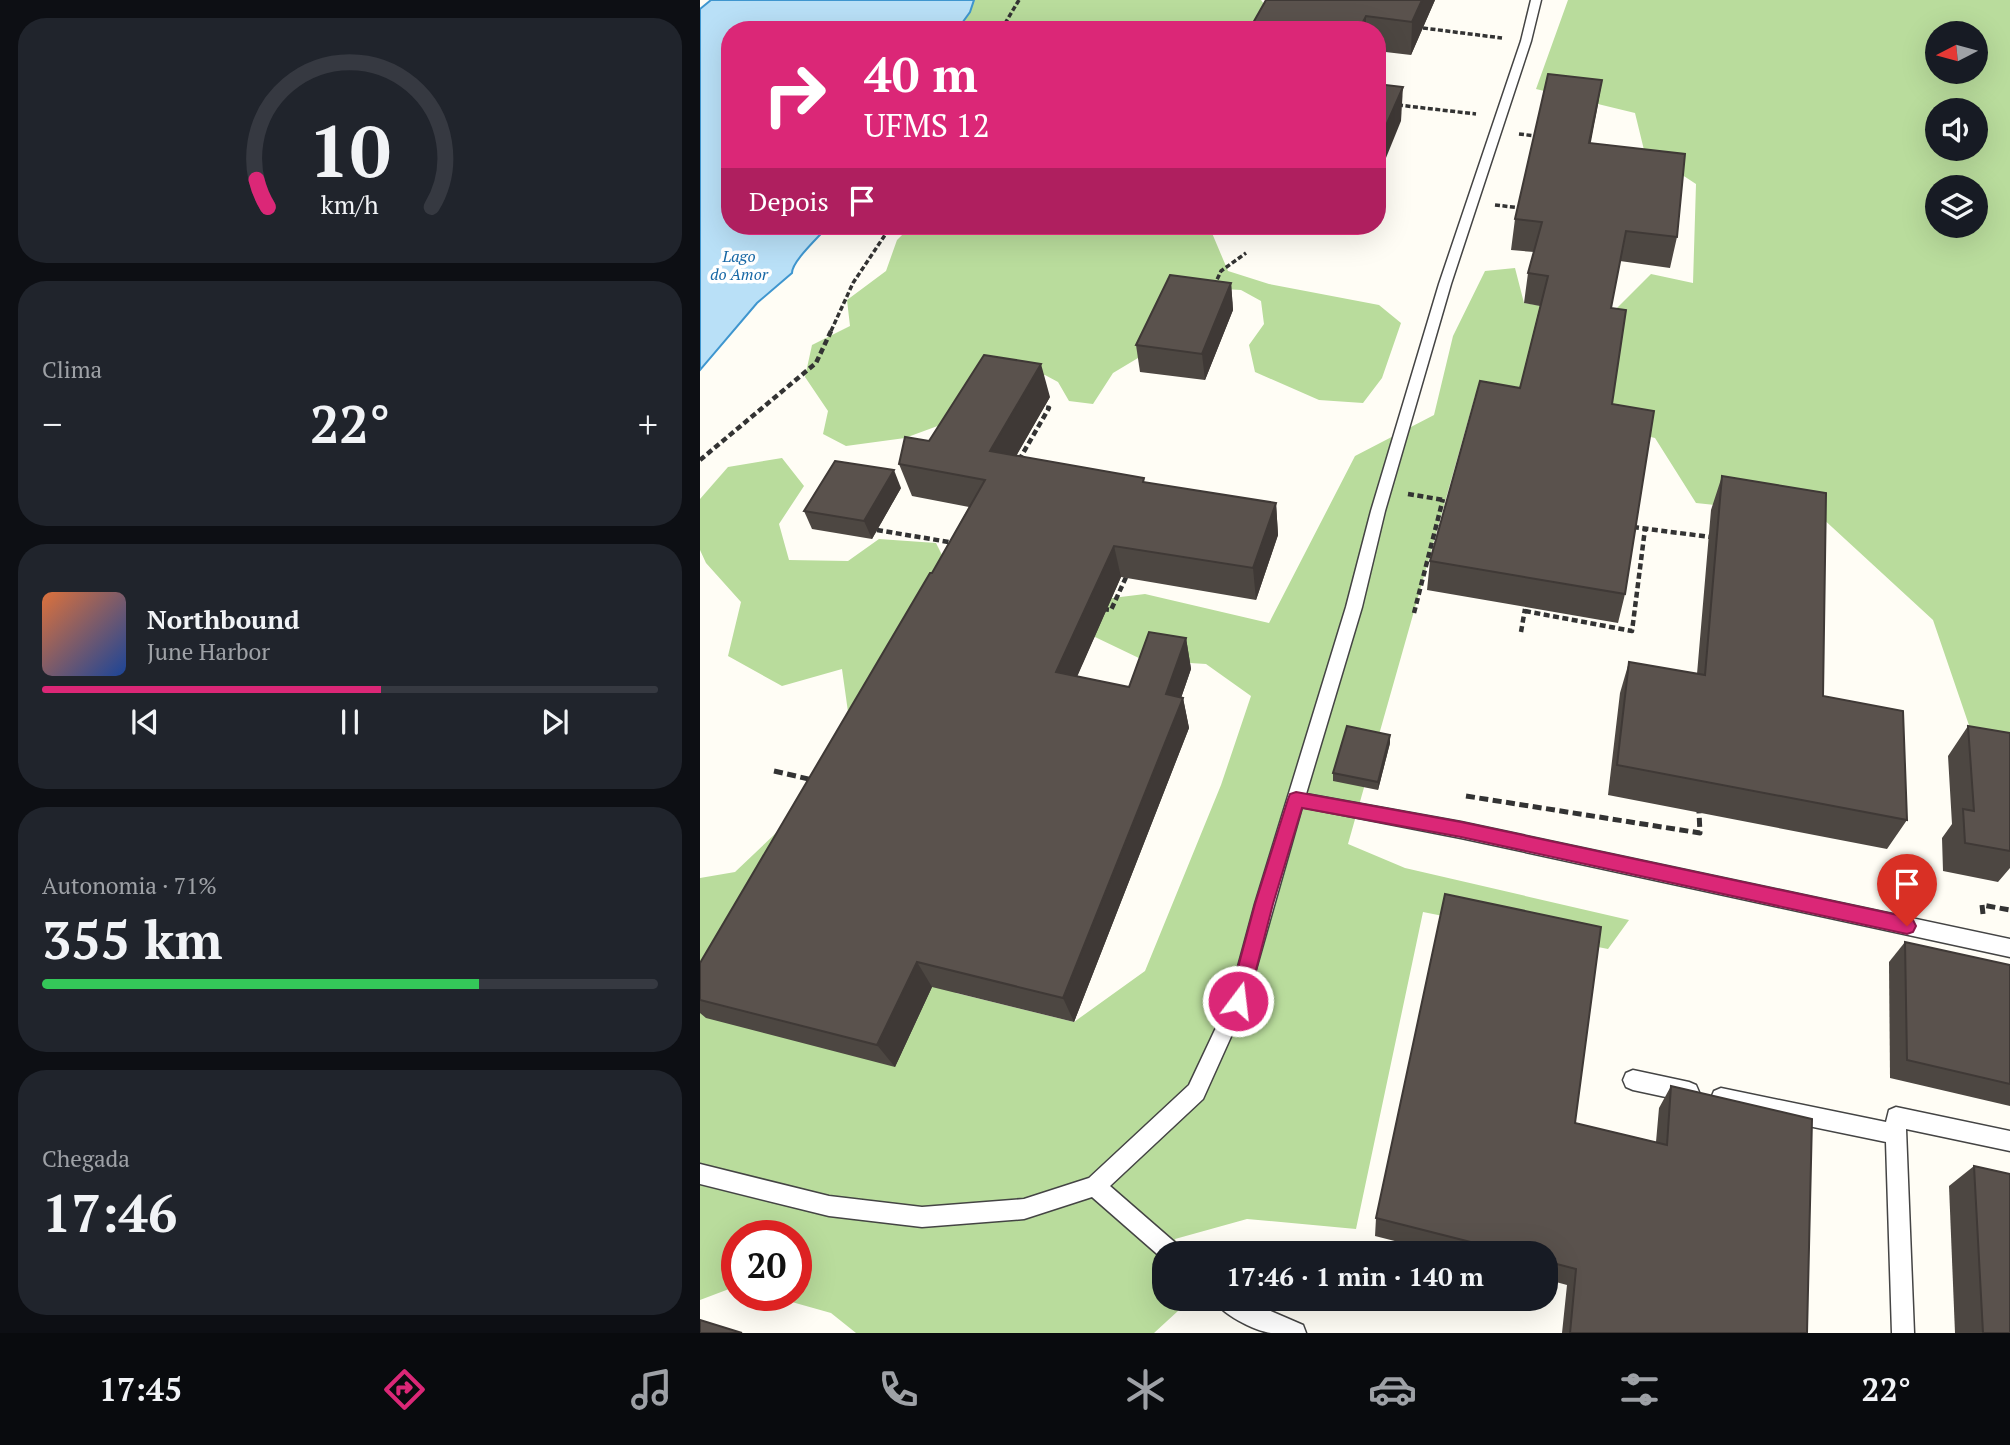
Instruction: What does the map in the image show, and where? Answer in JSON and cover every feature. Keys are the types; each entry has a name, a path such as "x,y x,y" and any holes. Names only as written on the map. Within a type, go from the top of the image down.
{"lane":[{"path":"700,1174 829,1206 922,1217 1024,1209 1095,1186 1196,1092 1238,1001 1445,284 1526,41 1536,0"},
{"path":"1296,799 1461,830 2010,948"},
{"path":"1633,1080 1896,1134"},
{"path":"1903,1333 1896,1117 2010,1141"},
{"path":"1095,1186 1158,1241"},
{"path":"1244,1311 1295,1333"}],"path":[{"path":"1006,21 1019,0"},
{"path":"1423,28 1526,41"},
{"path":"1390,104 1501,117"},
{"path":"700,460 816,363 853,283 885,235"},
{"path":"1211,294 1221,271 1246,253"},
{"path":"1015,467 1049,408 1044,407"},
{"path":"1385,490 1452,501"},
{"path":"1414,613 1443,499"},
{"path":"1633,527 1710,537"},
{"path":"1525,611 1632,631 1645,529"},
{"path":"877,530 956,544"},
{"path":"1098,608 1111,610 1128,573"},
{"path":"1521,632 1528,600"},
{"path":"774,771 822,782"},
{"path":"1466,796 1700,833 1699,812"}],"green space":[{"path":"974,0 1261,0 1269,11 1265,21 964,21"},
{"path":"1568,0 2010,0 2010,746 1973,737 1933,620 1820,516 1696,503 1655,438 1475,396 1348,844 1405,868 1629,920 1608,949 1423,912 1356,1229 1247,1219 1175,1239 1176,1241 1152,1241 1152,1311 1178,1311 1154,1333 856,1333 831,1313 812,1308 812,1220 721,1220 721,1292 700,1300 700,878 735,872 794,816 849,719 842,669 782,686 728,656 741,602 706,563 700,550 700,499 728,467 782,458 804,486 779,524 789,560 848,561 879,539 936,543 950,571 1002,839 956,993 1074,1022 1145,971 1221,785 1251,696 1206,664 1143,660 1095,637 1024,623 1104,599 1145,594 1269,623 1355,456 1434,415 1453,336 1485,271 1515,268 1524,303 1609,316 1651,274 1693,283 1696,184 1644,150 1635,113 1536,89"},
{"path":"902,235 1213,235 1228,271 1269,284 1379,305 1401,323 1382,378 1363,403 1319,400 1255,372 1249,345 1264,324 1261,301 1241,290 1224,289 1138,358 1113,373 1093,404 1069,401 1058,382 1045,375 982,390 943,424 905,438 846,446 823,434 828,411 805,377 812,345 850,326 847,300 886,271 897,240"}],"water":[{"name":"Lago do Amor","path":"711,0 974,0 964,21 721,21 721,235 820,235 801,256 792,273 757,303 700,370 700,9"}],"building":[{"path":"1266,0 1422,0 1412,22 1366,16 1364,21 1254,21"},
{"path":"1548,74 1602,80 1589,143 1685,154 1677,237 1626,231 1611,308 1626,310 1612,404 1654,411 1625,594 1430,561 1480,381 1520,388 1548,276 1528,273 1542,222 1515,219"},
{"path":"1386,85 1403,87 1386,126"},
{"path":"1170,275 1231,283 1202,354 1136,345"},
{"path":"984,355 1041,364 990,451 1144,478 1143,482 1276,503 1253,568 1114,546 1056,672 1129,687 1149,632 1186,638 1166,694 1183,698 1063,998 917,962 877,1045 700,1000 700,963 985,480 899,464 905,437 929,441"},
{"path":"835,461 894,470 864,521 804,511"},
{"path":"1722,476 1826,493 1823,696 1903,711 1907,820 1617,765 1629,662 1705,675"},
{"path":"1347,726 1390,735 1378,782 1333,773"},
{"path":"1968,726 2010,733 2010,851 1965,843 1963,809 1974,811"},
{"path":"1445,894 1601,927 1575,1123 1667,1145 1671,1086 1812,1119 1807,1333 1570,1333 1576,1269 1558,1264 1558,1241 1467,1241 1376,1218"},
{"path":"1905,942 2010,965 2010,1084 1907,1060"},
{"path":"1974,1166 2010,1174 2010,1333 1983,1333"},
{"path":"700,1320 742,1333 700,1333"}],"route":[{"path":"1238,1001 1296,799 1461,830 1907,926"}]}
